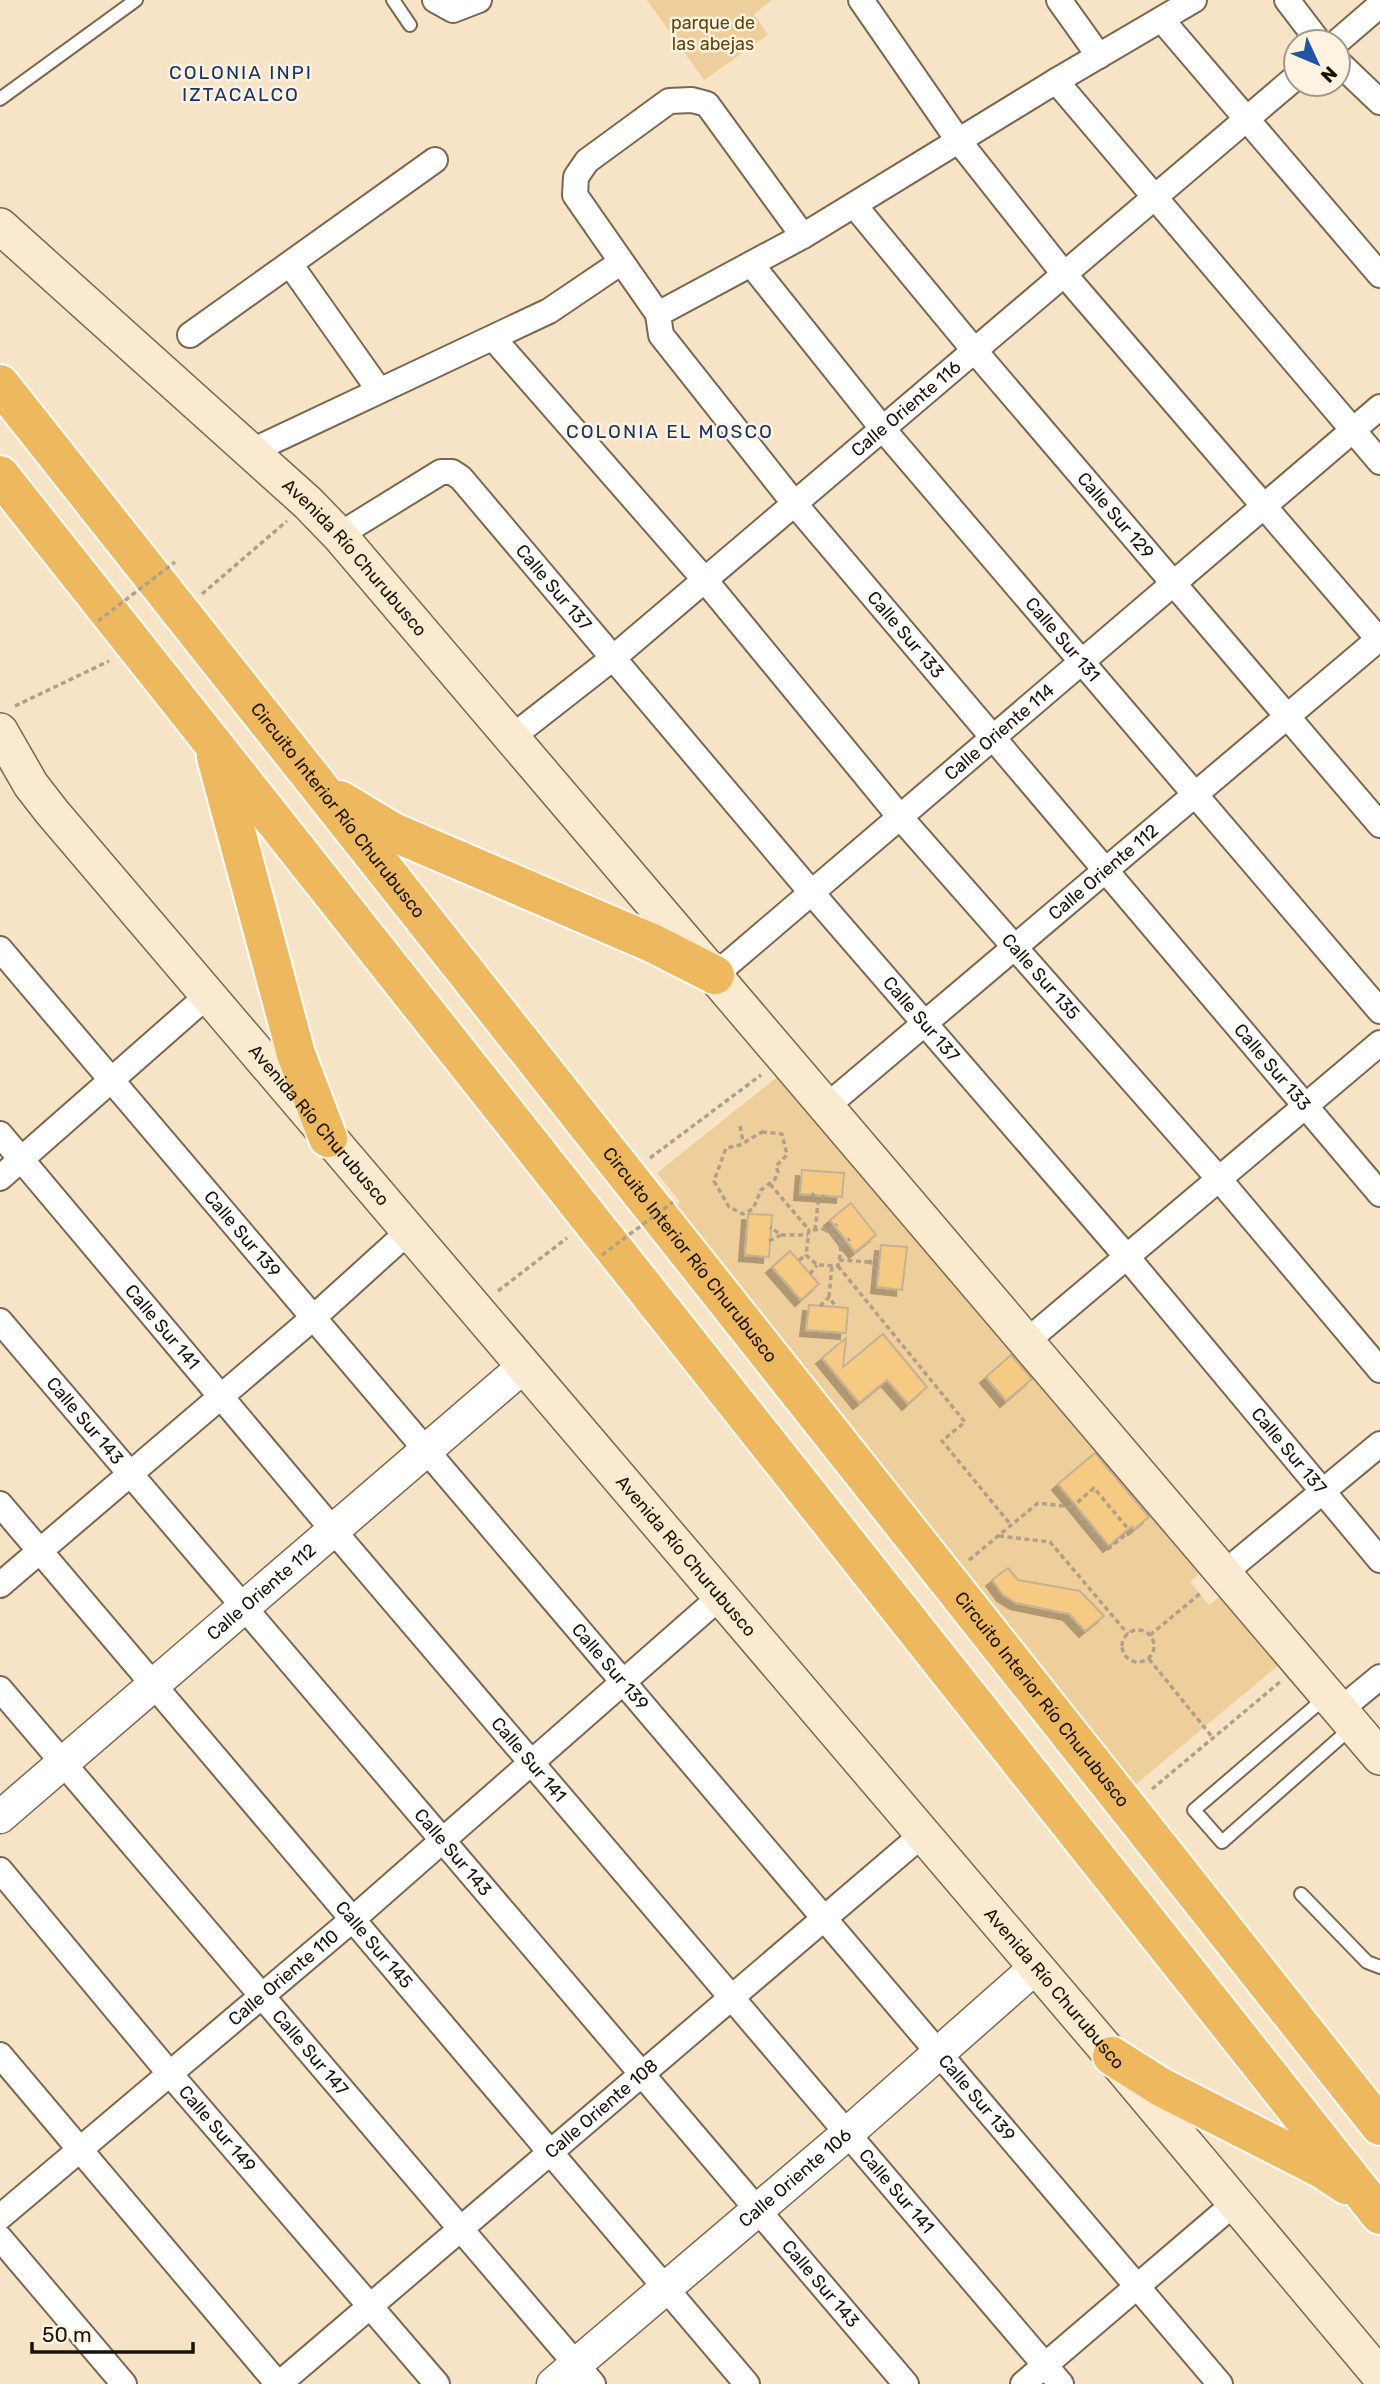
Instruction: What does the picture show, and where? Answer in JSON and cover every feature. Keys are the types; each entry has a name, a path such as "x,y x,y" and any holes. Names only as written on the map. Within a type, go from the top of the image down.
{"highway":[{"name":"Circuito Interior Río Churubusco","path":"0,384 1380,2126"},
{"path":"0,475 1375,2208"},
{"path":"212,742 296,1054 328,1138"},
{"path":"316,784 393,832 652,943 715,975"},
{"path":"1112,2056 1161,2087 1322,2169 1375,2208"}],"main road":[{"name":"Avenida Río Churubusco","path":"0,226 252,451 339,535 1027,1341 1212,1584 1301,1664 1380,1757"},
{"name":"Avenida Río Churubusco","path":"7,742 52,812 1236,2202 1380,2376"}],"street":[{"path":"436,0 453,10 479,0"},
{"path":"861,0 958,140 1064,274 1379,639"},
{"path":"1059,0 1099,56"},
{"path":"658,314 803,236 1055,81 1194,0"},
{"path":"1287,0 1309,28"},
{"path":"1352,29 1380,5"},
{"path":"1163,20 1380,275"},
{"path":"1352,75 1380,102"},
{"path":"1055,81 1380,462"},
{"name":"Calle Oriente 116","path":"512,737 613,658 1282,89"},
{"name":"Calle Sur 133","path":"803,236 707,104 692,100 669,101 587,161 576,177 575,195 658,314 660,335 794,503 1380,1194"},
{"path":"190,335 435,160"},
{"name":"Calle Sur 129","path":"854,205 974,351 1380,825"},
{"path":"252,451 549,311 620,263"},
{"path":"290,264 379,390"},
{"name":"Calle Sur 131","path":"751,264 882,428 1081,662 1197,793 1380,1012"},
{"name":"Calle Sur 135","path":"494,339 704,579 900,817 1219,1179 1380,1370"},
{"name":"Calle Oriente 114","path":"715,975 1380,407"},
{"name":"Calle Sur 137","path":"339,535 441,472 452,472 461,478 811,892 1127,1257 1380,1560"},
{"name":"Calle Oriente 112","path":"827,1106 1016,949 1379,639"},
{"name":"Calle Sur 139","path":"0,948 111,1082 1220,2384"},
{"path":"0,1178 208,995"},
{"path":"1027,1341 1380,1043"},
{"name":"Calle Sur 141","path":"0,1134 333,1530 1053,2375"},
{"path":"0,1585 313,1318 408,1232"},
{"name":"Calle Sur 143","path":"0,1321 906,2384"},
{"name":"Calle Oriente 112","path":"0,1817 523,1367"},
{"path":"1212,1584 1380,1444"},
{"name":"Calle Sur 145","path":"0,1504 154,1682 747,2384"},
{"name":"Calle Oriente 110","path":"0,2217 353,1919 720,1597"},
{"path":"1340,1710 1380,1677"},
{"name":"Calle Sur 147","path":"0,1689 64,1761 460,2231 574,2377"},
{"name":"Calle Oriente 108","path":"279,2384 923,1834"},
{"name":"Calle Sur 149","path":"0,1870 170,2074 437,2384"},
{"name":"Calle Oriente 106","path":"574,2377 665,2288 848,2133 1036,1967"},
{"path":"0,2055 279,2384"},
{"path":"1024,2384 1053,2375 1136,2288 1236,2202"},
{"path":"0,2238 124,2384"}],"lane":[{"path":"0,99 136,0"},
{"path":"393,0 410,24"},
{"path":"1340,1710 1222,1842 1194,1810 1340,1710"},
{"path":"1301,1894 1367,1962 1380,1967"}],"path":[{"path":"200,596 308,503"},
{"path":"98,621 175,562"},
{"path":"7,742 112,660"},
{"path":"642,1163 785,1057"},
{"path":"740,1126 743,1142"},
{"path":"762,1132 782,1134 787,1155 776,1166 778,1175 761,1190 756,1204 743,1214 729,1207 714,1181 722,1153 743,1142 762,1132"},
{"path":"770,1184 809,1233 806,1255 799,1260"},
{"path":"812,1193 818,1203"},
{"path":"815,1230 818,1203 826,1194"},
{"path":"595,1246 602,1255 673,1202"},
{"path":"769,1241 781,1235 815,1230 830,1231 838,1224"},
{"path":"770,1227 781,1235"},
{"path":"830,1231 841,1245 838,1263 965,1422 942,1441 1011,1525"},
{"path":"474,1309 570,1236"},
{"path":"841,1245 850,1240"},
{"path":"806,1255 817,1265 870,1262 880,1255"},
{"path":"870,1262 878,1270"},
{"path":"810,1274 817,1265"},
{"path":"820,1306 829,1297 832,1265"},
{"path":"829,1297 836,1307"},
{"path":"965,1564 1038,1503 1072,1507 1108,1549 1130,1531 1094,1488 1072,1507"},
{"path":"999,1536 1050,1542 1128,1634"},
{"path":"1150,1635 1212,1584"},
{"path":"1140,1630 1150,1635 1154,1645 1149,1659 1139,1663 1125,1657 1122,1647 1128,1634 1140,1630"},
{"path":"1149,1659 1213,1738"},
{"path":"1150,1790 1301,1664"}],"green space":[{"name":"parque de las abejas","path":"647,0 772,0 754,14 768,35 704,80"},
{"path":"781,1074 1204,1570 1190,1582 1209,1605 1224,1594 1281,1663 1135,1785 675,1206 680,1202 657,1173"}],"building":[{"path":"802,1170 844,1173 842,1197 800,1194"},
{"path":"851,1203 876,1235 855,1252 830,1220"},
{"path":"748,1214 772,1215 769,1257 745,1255"},
{"path":"881,1245 907,1247 902,1290 877,1287"},
{"path":"790,1251 819,1284 801,1300 772,1267"},
{"path":"809,1305 848,1308 846,1333 806,1330"},
{"path":"883,1334 927,1387 908,1404 887,1380 859,1403 822,1358 846,1338 843,1367"},
{"path":"1011,1355 1032,1379 1006,1401 986,1377"},
{"path":"1095,1453 1149,1517 1134,1529 1132,1526 1109,1546 1058,1484"},
{"path":"1008,1568 1018,1580 1080,1591 1104,1616 1085,1631 1069,1614 1016,1603 1003,1595 992,1580"}],"district":[{"name":"COLONIA INPI IZTACALCO","path":"241,83"},
{"name":"COLONIA EL MOSCO","path":"670,431"}]}
